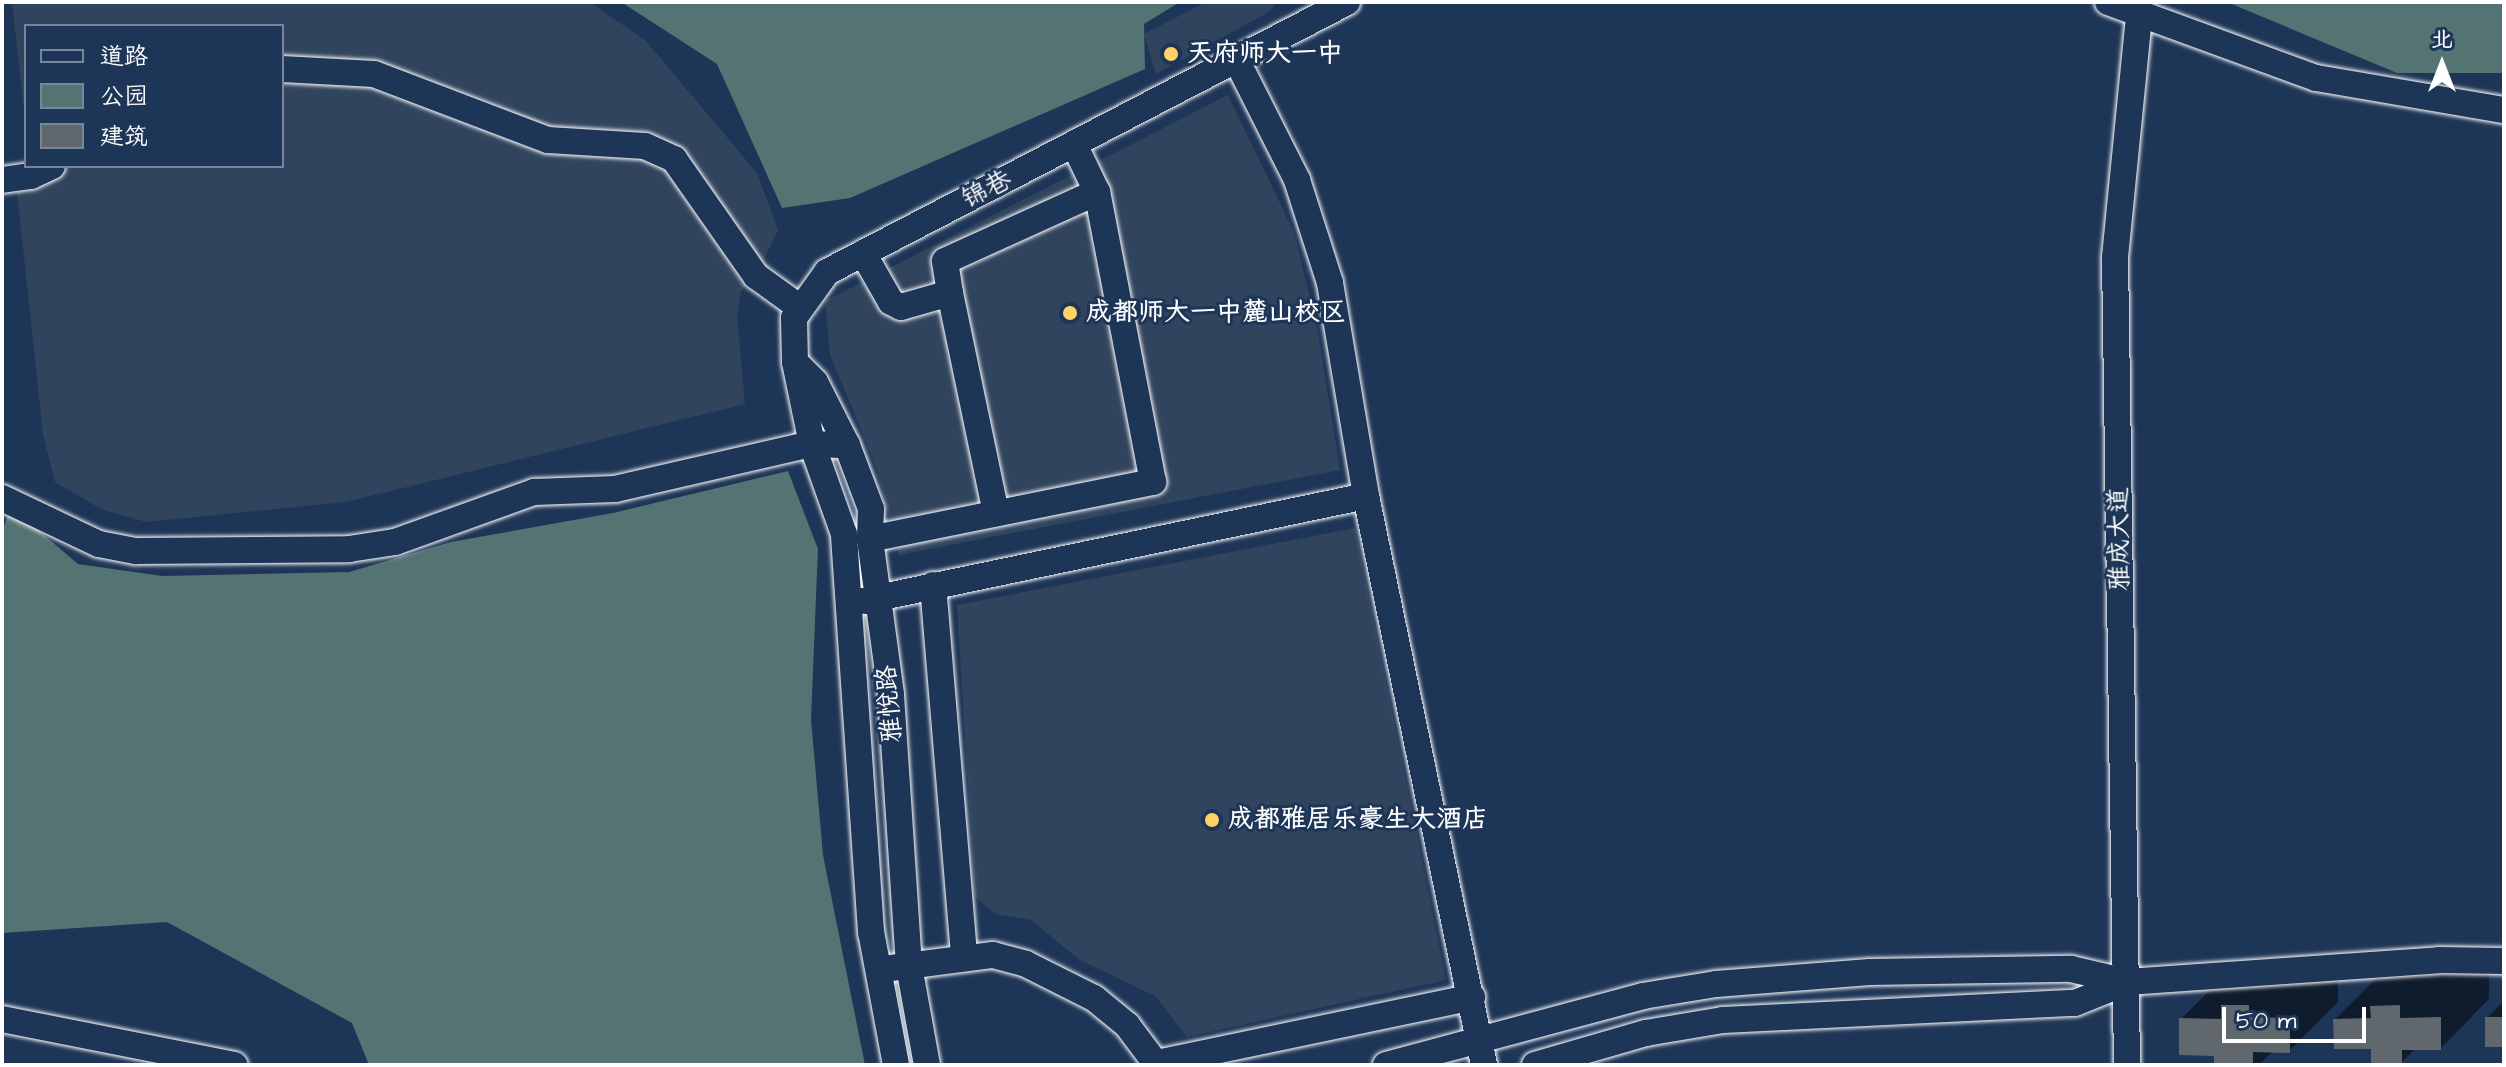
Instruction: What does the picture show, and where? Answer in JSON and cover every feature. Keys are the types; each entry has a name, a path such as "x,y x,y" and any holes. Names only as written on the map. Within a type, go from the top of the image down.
{"street":[{"name":"锦巷","path":"799,307 827,272 1075,146 1236,59 1298,13 1347,2"},
{"path":"2108,2 2316,78 2504,110"},
{"name":"雅成大道","path":"2127,1065 2115,257 2139,15"},
{"path":"1236,59 1315,223 1366,496 1482,1054"},
{"path":"284,69 374,74 548,140 645,146 674,159 756,276 799,307 792,333 795,362 812,444 844,534 852,605 876,971 896,1065"},
{"path":"870,539 1153,482 1097,192 1075,146"},
{"path":"2,180 31,176 48,168"},
{"path":"996,513 945,261 1097,192"},
{"path":"863,253 891,302 901,307 950,293"},
{"name":"雅悦路","path":"795,362 815,382 847,445 871,509 870,539 891,695 909,966 927,1065"},
{"path":"2,498 99,544 136,551 349,549 395,542 534,492 653,483 812,444 847,445"},
{"path":"852,605 877,596 1366,496"},
{"path":"933,585 964,957"},
{"path":"876,971 993,955 1056,976 1127,1025 1157,1064 1472,997"},
{"path":"1386,1065 1482,1054 1643,996 1787,976 2071,969 2127,982 2409,961 2504,961"},
{"path":"1535,1065 1646,1033 1723,1020 2075,1003 2127,982"},
{"path":"2,1019 234,1065"}],"shaded area":[{"path":"12,2 590,2 646,41 757,173 778,230 756,276 741,291 737,315 745,404 346,502 146,522 101,509 55,482 43,434 17,192 32,190 30,168 284,168 284,24 24,24 24,110"},
{"name":"天府师大一中","path":"1206,2 1277,2 1269,12 1156,74 1144,34"},
{"name":"成都师大一中麓山校区","path":"1228,95 1294,232 1317,326 1340,470 899,555 876,466 830,355 825,301"},
{"path":"1355,528 1446,980 1187,1037 1155,996 1080,960 1031,920 995,914 975,897 957,605"}],"green space":[{"path":"621,2 1180,2 1144,24 1145,69 850,198 782,208 717,64"},
{"path":"2227,2 2504,2 2504,73 2397,73"},
{"path":"788,471 818,549 811,719 823,855 865,1065 369,1065 352,1023 167,922 2,933 2,531 11,507 78,564 162,576 349,572 451,542 613,513"}],"building":[{"path":"2221,1005 2249,1005 2249,1017 2290,1018 2290,1053 2253,1052 2253,1065 2214,1065 2214,1056 2179,1055 2179,1018 2221,1019"},
{"path":"2400,1005 2400,1018 2441,1017 2441,1050 2402,1050 2402,1065 2371,1065 2371,1049 2334,1049 2333,1019 2371,1018 2370,1006"},
{"path":"2485,1017 2504,1017 2504,1047 2485,1047"}],"place":[{"name":"天府师大一中","path":"1171,54"},
{"name":"成都师大一中麓山校区","path":"1070,313"},
{"name":"成都雅居乐豪生大酒店","path":"1212,820"}]}
